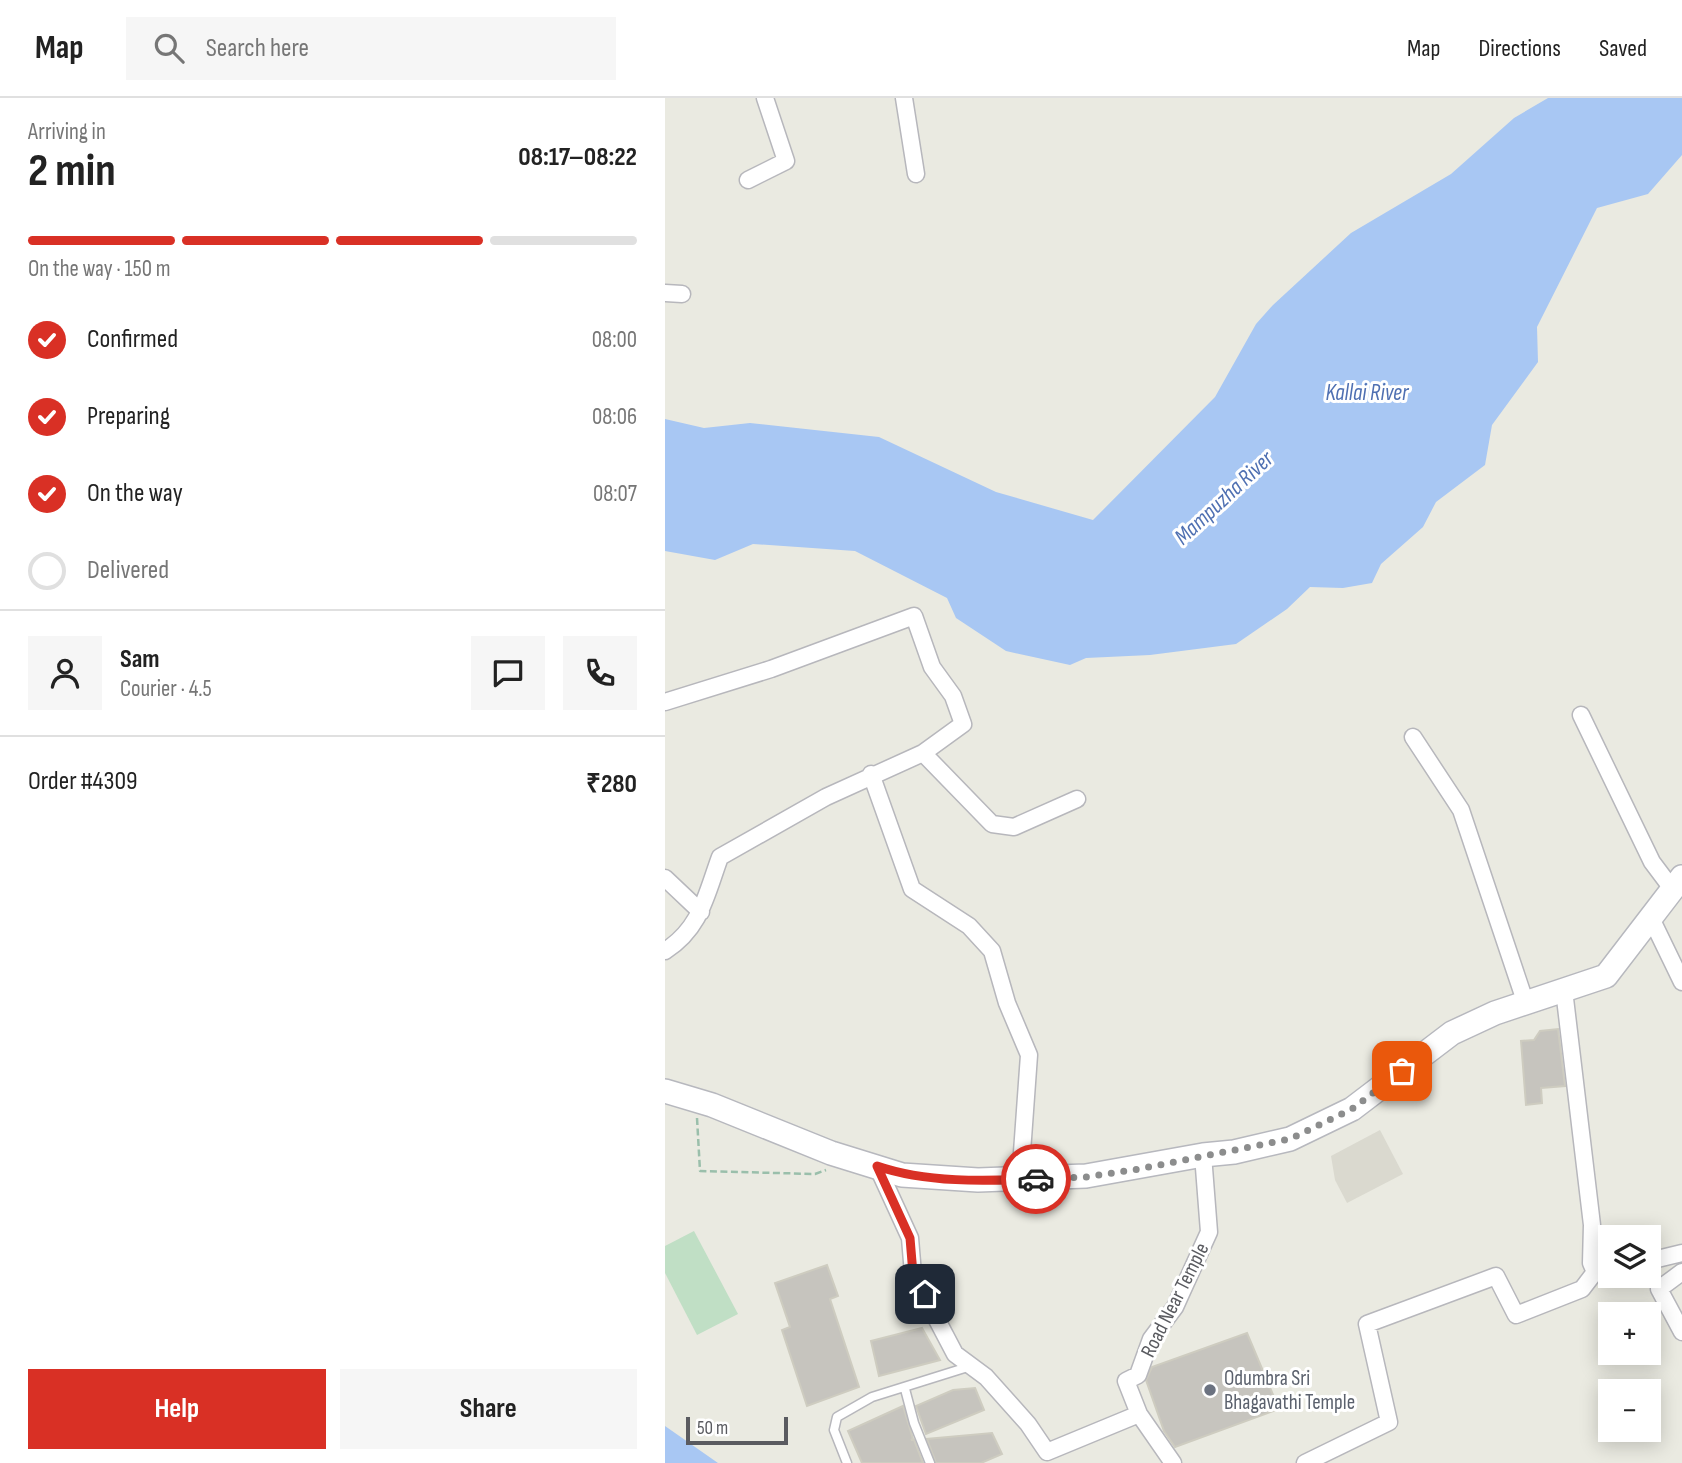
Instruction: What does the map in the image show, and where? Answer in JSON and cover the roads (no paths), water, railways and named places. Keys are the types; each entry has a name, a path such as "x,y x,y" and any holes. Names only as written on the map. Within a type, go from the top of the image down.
{"main road":[{"path":"667,1090 902,1175 1020,1180 1086,1177 1203,1154 1234,1152 1290,1139 1352,1109 1452,1033 1495,1013 1606,976 1678,883"}],"street":[{"path":"748,180 786,161 765,98"},
{"path":"904,98 916,174"},
{"path":"665,293 682,294"},
{"path":"665,702 771,669 914,616 932,667 953,696 963,724 923,753 871,774 720,857 701,912 684,939 665,951"},
{"path":"1581,715 1652,862 1678,883"},
{"path":"1413,737 1461,810 1526,1004"},
{"path":"923,753 992,824 1014,827 1077,799"},
{"path":"871,774 912,889 969,926 992,951 1007,1003 1029,1055 1020,1180"},
{"path":"665,878 701,912"},
{"path":"1650,916 1682,982"},
{"path":"1564,990 1598,1241"},
{"name":"Road Near Temple","path":"1139,1414 1126,1381 1138,1375 1151,1339 1175,1307 1192,1276 1209,1232 1203,1154"},
{"path":"867,1163 910,1238 913,1274 955,1354 986,1377 1028,1424 1047,1451 1139,1414 1173,1463"},
{"path":"1661,1258 1682,1253"},
{"path":"1682,1272 1659,1289 1682,1332"},
{"path":"1305,1463 1389,1422 1367,1324 1496,1276 1516,1315 1582,1289 1598,1275"}],"lane":[{"path":"847,1463 834,1430 837,1418 872,1397 905,1389 971,1366"},
{"path":"905,1389 914,1423 930,1463"}],"water":[{"name":"Kallai River","path":"1548,98 1682,98 1682,155 1648,194 1597,208 1537,327 1538,362 1492,425 1485,465 1436,502 1423,527 1381,564 1372,583 1343,588 1310,587 1287,609 1236,644 1150,655 1086,658 1070,665 1006,651 956,618 947,598 855,551 753,544 715,560 665,551 665,419 704,428 750,423 879,437 996,492 1093,520 1215,397 1256,324 1273,305 1351,233 1451,174 1514,118"},
{"path":"665,1426 718,1463 665,1463"}],"place":[{"name":"Odumbra Sri Bhagavathi Temple","path":"1210,1390"}],"water label":[{"name":"Mampuzha River","path":"1224,498"}]}
